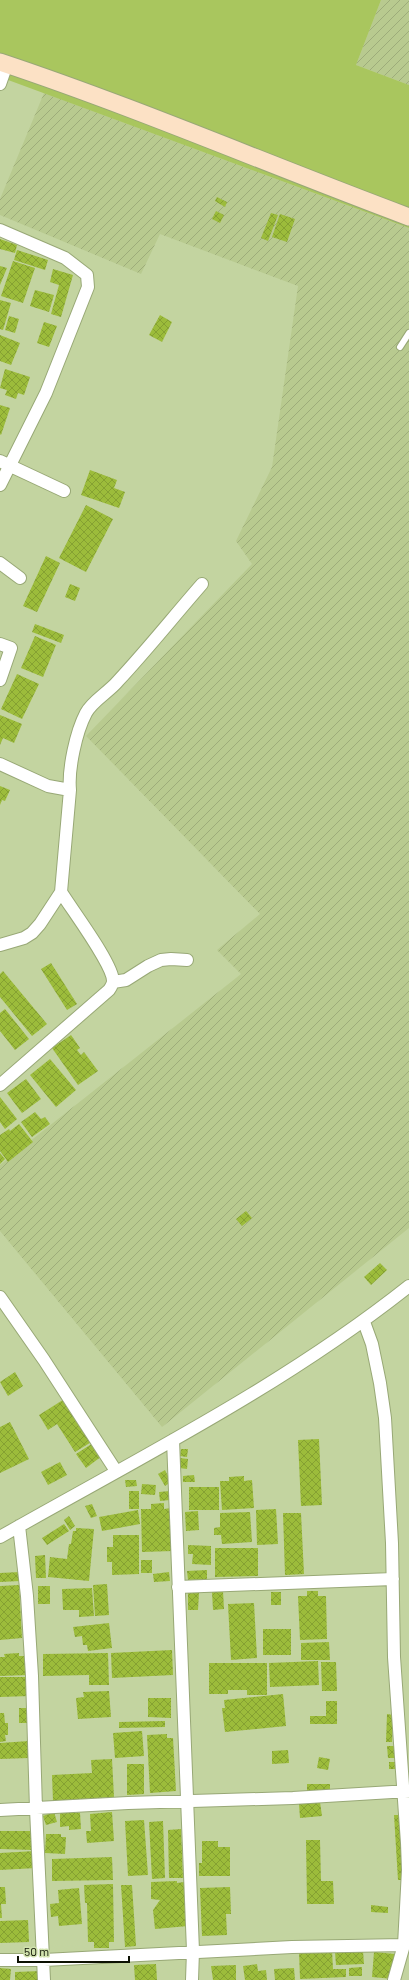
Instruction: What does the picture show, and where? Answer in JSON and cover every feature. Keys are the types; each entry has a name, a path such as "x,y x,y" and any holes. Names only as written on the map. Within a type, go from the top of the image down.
{"street":[{"path":"0,84 4,63 72,86 309,180 409,216"},
{"path":"0,230 65,258 87,275 88,280 88,287 46,393 4,463 0,486"},
{"path":"4,463 64,491"},
{"path":"0,563 20,578"},
{"path":"0,945 24,938 32,933 40,924 61,892 70,790 69,780 81,726 91,705 113,687 202,584"},
{"path":"0,644 11,648 0,680"},
{"path":"0,764 48,786 70,790"},
{"path":"0,1085 109,990 113,982 107,964 61,892"},
{"path":"113,982 126,980 148,966 161,960 187,960"},
{"path":"0,1537 173,1440 285,1374 364,1322 409,1286"},
{"path":"0,1297 44,1360 116,1471"},
{"path":"364,1322 372,1344 385,1418 393,1579 394,1658 406,1791 409,1873 404,1945 394,1980"},
{"path":"173,1440 192,1980"},
{"path":"19,1526 27,1596 32,1676 36,1809 44,1980"},
{"path":"178,1586 393,1579"},
{"path":"0,1810 186,1801 293,1798 406,1791"},
{"path":"0,1960 44,1960 192,1951 404,1945"}],"lane":[{"path":"400,347 409,333"}],"shaded area":[{"path":"381,0 409,0 409,85 356,65"},
{"path":"44,93 409,228 409,1228 162,1427 0,1231 0,1165 241,974 217,950 260,914 86,736 252,564 236,541 272,467 298,286 160,234 141,274 0,215 0,199"}],"green space":[{"path":"0,0 381,0 356,65 409,85 409,228 0,77"}],"building":[{"path":"217,197 227,202 225,207 215,201"},
{"path":"216,211 224,215 220,223 212,219"},
{"path":"271,213 278,215 268,241 261,238"},
{"path":"280,214 295,219 287,242 272,237"},
{"path":"0,239 17,245 15,253 0,249"},
{"path":"17,250 48,260 45,270 14,260"},
{"path":"13,261 35,268 23,303 1,296"},
{"path":"0,266 7,268 0,285"},
{"path":"53,269 73,275 61,317 51,314 59,285 50,282"},
{"path":"35,290 54,295 49,312 30,306"},
{"path":"0,300 11,303 3,330 0,329"},
{"path":"160,315 172,322 162,342 149,335"},
{"path":"9,316 19,319 15,333 5,330"},
{"path":"44,322 57,326 49,347 37,343"},
{"path":"0,335 20,343 11,365 0,361"},
{"path":"5,369 30,377 24,395 18,393 16,399 5,395 7,390 0,388"},
{"path":"0,405 10,408 1,435 0,434"},
{"path":"90,470 117,480 114,488 125,492 119,508 81,495"},
{"path":"86,505 113,519 86,572 59,558"},
{"path":"46,556 60,563 37,612 23,606"},
{"path":"70,584 80,588 75,601 65,597"},
{"path":"35,624 64,635 61,643 32,632"},
{"path":"35,636 56,645 43,677 21,668"},
{"path":"17,674 39,684 22,719 1,709"},
{"path":"0,715 22,724 14,743 3,738 0,745"},
{"path":"0,786 10,790 5,801 2,800 0,805"},
{"path":"51,963 77,1004 67,1010 41,969"},
{"path":"3,971 47,1024 32,1036 0,997 0,974"},
{"path":"5,1009 29,1039 15,1050 0,1031 0,1013"},
{"path":"71,1035 80,1048 77,1050 81,1055 84,1052 98,1071 78,1085 52,1048"},
{"path":"50,1059 76,1090 56,1107 30,1075"},
{"path":"26,1079 41,1099 22,1113 7,1093"},
{"path":"0,1097 17,1119 5,1129 0,1122"},
{"path":"35,1112 41,1119 45,1117 50,1124 32,1137 21,1122"},
{"path":"19,1124 33,1142 8,1162 0,1151 0,1135 9,1129 10,1131"},
{"path":"0,1153 5,1159 0,1164"},
{"path":"246,1211 252,1218 242,1226 236,1219"},
{"path":"380,1263 387,1270 371,1285 364,1277"},
{"path":"15,1372 23,1386 8,1396 0,1382"},
{"path":"66,1398 93,1441 75,1452 57,1424 48,1430 39,1415"},
{"path":"10,1422 29,1459 0,1473 0,1427"},
{"path":"319,1439 322,1505 301,1506 298,1440"},
{"path":"93,1443 102,1456 86,1468 76,1454"},
{"path":"181,1449 188,1449 187,1457 180,1456"},
{"path":"180,1458 188,1459 187,1469 179,1468"},
{"path":"60,1462 67,1475 48,1485 41,1472"},
{"path":"165,1470 171,1482 165,1486 158,1474"},
{"path":"194,1475 195,1482 183,1482 183,1476"},
{"path":"244,1476 244,1481 252,1480 254,1508 222,1510 220,1481 229,1481 229,1477"},
{"path":"125,1480 136,1480 137,1486 126,1487"},
{"path":"142,1484 156,1485 155,1495 141,1494"},
{"path":"189,1487 219,1487 219,1510 189,1510"},
{"path":"129,1491 139,1491 139,1509 129,1509"},
{"path":"170,1491 170,1500 160,1501 159,1492"},
{"path":"164,1503 164,1509 171,1508 173,1551 142,1552 141,1509 151,1509 151,1504"},
{"path":"92,1504 97,1516 91,1518 85,1506"},
{"path":"276,1509 278,1544 257,1545 256,1510"},
{"path":"138,1510 140,1524 102,1531 99,1517"},
{"path":"198,1511 199,1530 186,1531 185,1512"},
{"path":"250,1512 252,1542 222,1544 221,1535 214,1535 214,1528 220,1527 220,1513"},
{"path":"283,1513 301,1513 304,1574 285,1575"},
{"path":"69,1516 75,1526 70,1530 64,1520"},
{"path":"64,1524 69,1531 47,1545 42,1538"},
{"path":"76,1528 94,1529 89,1581 48,1577 50,1557 67,1559 69,1544 71,1544 73,1531 76,1531"},
{"path":"113,1535 139,1535 139,1574 112,1575 112,1562 107,1562 107,1547 113,1547"},
{"path":"188,1545 211,1546 211,1565 192,1564 193,1554 188,1554"},
{"path":"215,1548 258,1548 258,1576 215,1577"},
{"path":"45,1555 46,1578 36,1578 35,1556"},
{"path":"141,1560 152,1560 152,1573 141,1573"},
{"path":"207,1570 207,1579 188,1580 187,1571"},
{"path":"20,1572 20,1581 0,1582 0,1573"},
{"path":"169,1572 170,1581 154,1582 153,1574"},
{"path":"107,1584 109,1615 95,1616 93,1585"},
{"path":"19,1585 22,1638 0,1640 0,1586"},
{"path":"38,1586 50,1586 50,1604 38,1604"},
{"path":"92,1588 94,1616 79,1617 79,1610 63,1610 62,1589"},
{"path":"223,1591 224,1609 213,1610 212,1592"},
{"path":"307,1591 318,1591 318,1596 326,1596 327,1639 300,1640 298,1596 307,1596"},
{"path":"271,1592 281,1592 281,1605 271,1605"},
{"path":"188,1593 199,1593 198,1610 188,1610"},
{"path":"254,1603 257,1658 231,1660 228,1604"},
{"path":"109,1623 112,1648 88,1651 87,1645 83,1645 82,1636 75,1637 73,1627"},
{"path":"263,1629 291,1629 291,1655 263,1655"},
{"path":"329,1642 330,1660 301,1660 301,1643"},
{"path":"172,1650 173,1675 112,1678 111,1653"},
{"path":"19,1653 19,1656 28,1656 28,1675 0,1676 0,1657 5,1657 4,1654"},
{"path":"108,1653 109,1685 89,1685 89,1675 43,1676 43,1654"},
{"path":"318,1661 319,1685 270,1687 269,1663"},
{"path":"321,1662 336,1662 337,1691 322,1691"},
{"path":"209,1663 267,1663 267,1695 247,1695 247,1690 228,1690 228,1694 209,1694"},
{"path":"0,1677 30,1677 30,1696 0,1697"},
{"path":"109,1691 111,1717 78,1719 76,1698 84,1697 83,1692"},
{"path":"283,1694 286,1726 225,1732 222,1708 225,1708 224,1700"},
{"path":"148,1698 171,1698 171,1718 148,1717"},
{"path":"326,1701 337,1701 337,1724 310,1724 310,1716 326,1716"},
{"path":"19,1708 28,1708 28,1723 19,1723"},
{"path":"0,1713 4,1713 5,1723 8,1723 8,1735 5,1735 6,1741 0,1742"},
{"path":"387,1714 393,1715 392,1742 386,1742"},
{"path":"165,1721 165,1727 119,1728 119,1722"},
{"path":"142,1731 144,1756 115,1758 113,1733"},
{"path":"167,1734 167,1738 173,1738 176,1791 150,1793 147,1735"},
{"path":"29,1741 29,1758 0,1759 0,1743"},
{"path":"387,1746 394,1746 395,1758 388,1758"},
{"path":"288,1750 289,1763 272,1764 272,1751"},
{"path":"319,1757 330,1759 328,1770 317,1768"},
{"path":"112,1759 114,1797 53,1801 52,1775 92,1773 91,1760"},
{"path":"389,1762 396,1762 396,1769 389,1769"},
{"path":"127,1764 144,1764 144,1794 127,1795"},
{"path":"307,1784 330,1784 330,1791 307,1791"},
{"path":"320,1802 322,1816 300,1818 299,1804"},
{"path":"54,1812 57,1822 46,1825 43,1816"},
{"path":"112,1812 114,1841 87,1843 86,1831 91,1831 90,1814"},
{"path":"60,1813 80,1813 81,1829 69,1830 69,1826 60,1827"},
{"path":"394,1815 401,1815 405,1880 398,1880"},
{"path":"144,1820 148,1875 128,1876 125,1821"},
{"path":"163,1821 165,1878 152,1879 149,1822"},
{"path":"181,1829 183,1878 169,1878 168,1830"},
{"path":"0,1831 33,1831 33,1850 0,1849"},
{"path":"46,1834 61,1834 61,1837 66,1837 65,1854 45,1853"},
{"path":"306,1840 320,1840 321,1881 333,1881 334,1904 307,1904"},
{"path":"202,1841 218,1841 218,1847 230,1847 230,1876 199,1876 199,1863 202,1863"},
{"path":"35,1851 36,1868 0,1870 0,1853"},
{"path":"112,1857 113,1880 52,1881 52,1859"},
{"path":"177,1881 177,1883 184,1882 188,1926 155,1929 153,1910 160,1900 151,1899 151,1882"},
{"path":"113,1884 114,1942 109,1942 109,1948 94,1948 94,1942 88,1942 87,1903 85,1903 84,1885"},
{"path":"121,1885 132,1885 136,1946 125,1947"},
{"path":"0,1887 5,1887 6,1904 1,1904 2,1918 0,1918"},
{"path":"230,1887 231,1914 226,1914 227,1935 202,1936 200,1888"},
{"path":"79,1888 82,1924 59,1926 58,1916 51,1917 50,1904 59,1903 58,1890"},
{"path":"371,1905 388,1907 388,1913 371,1912"},
{"path":"28,1920 29,1942 0,1943 0,1921"},
{"path":"332,1950 333,1969 346,1969 346,1977 300,1979 299,1951"},
{"path":"363,1951 364,1964 336,1965 335,1952"},
{"path":"374,1952 395,1954 393,1979 372,1977"},
{"path":"156,1964 157,1980 135,1980 134,1965"},
{"path":"257,1964 258,1971 266,1970 267,1980 245,1980 243,1966"},
{"path":"236,1965 236,1980 213,1980 211,1966"},
{"path":"362,1967 362,1976 349,1976 349,1968"},
{"path":"0,1968 11,1969 10,1980 0,1980"},
{"path":"294,1968 295,1980 275,1980 274,1969"},
{"path":"41,1971 41,1980 15,1980 15,1972"}]}
